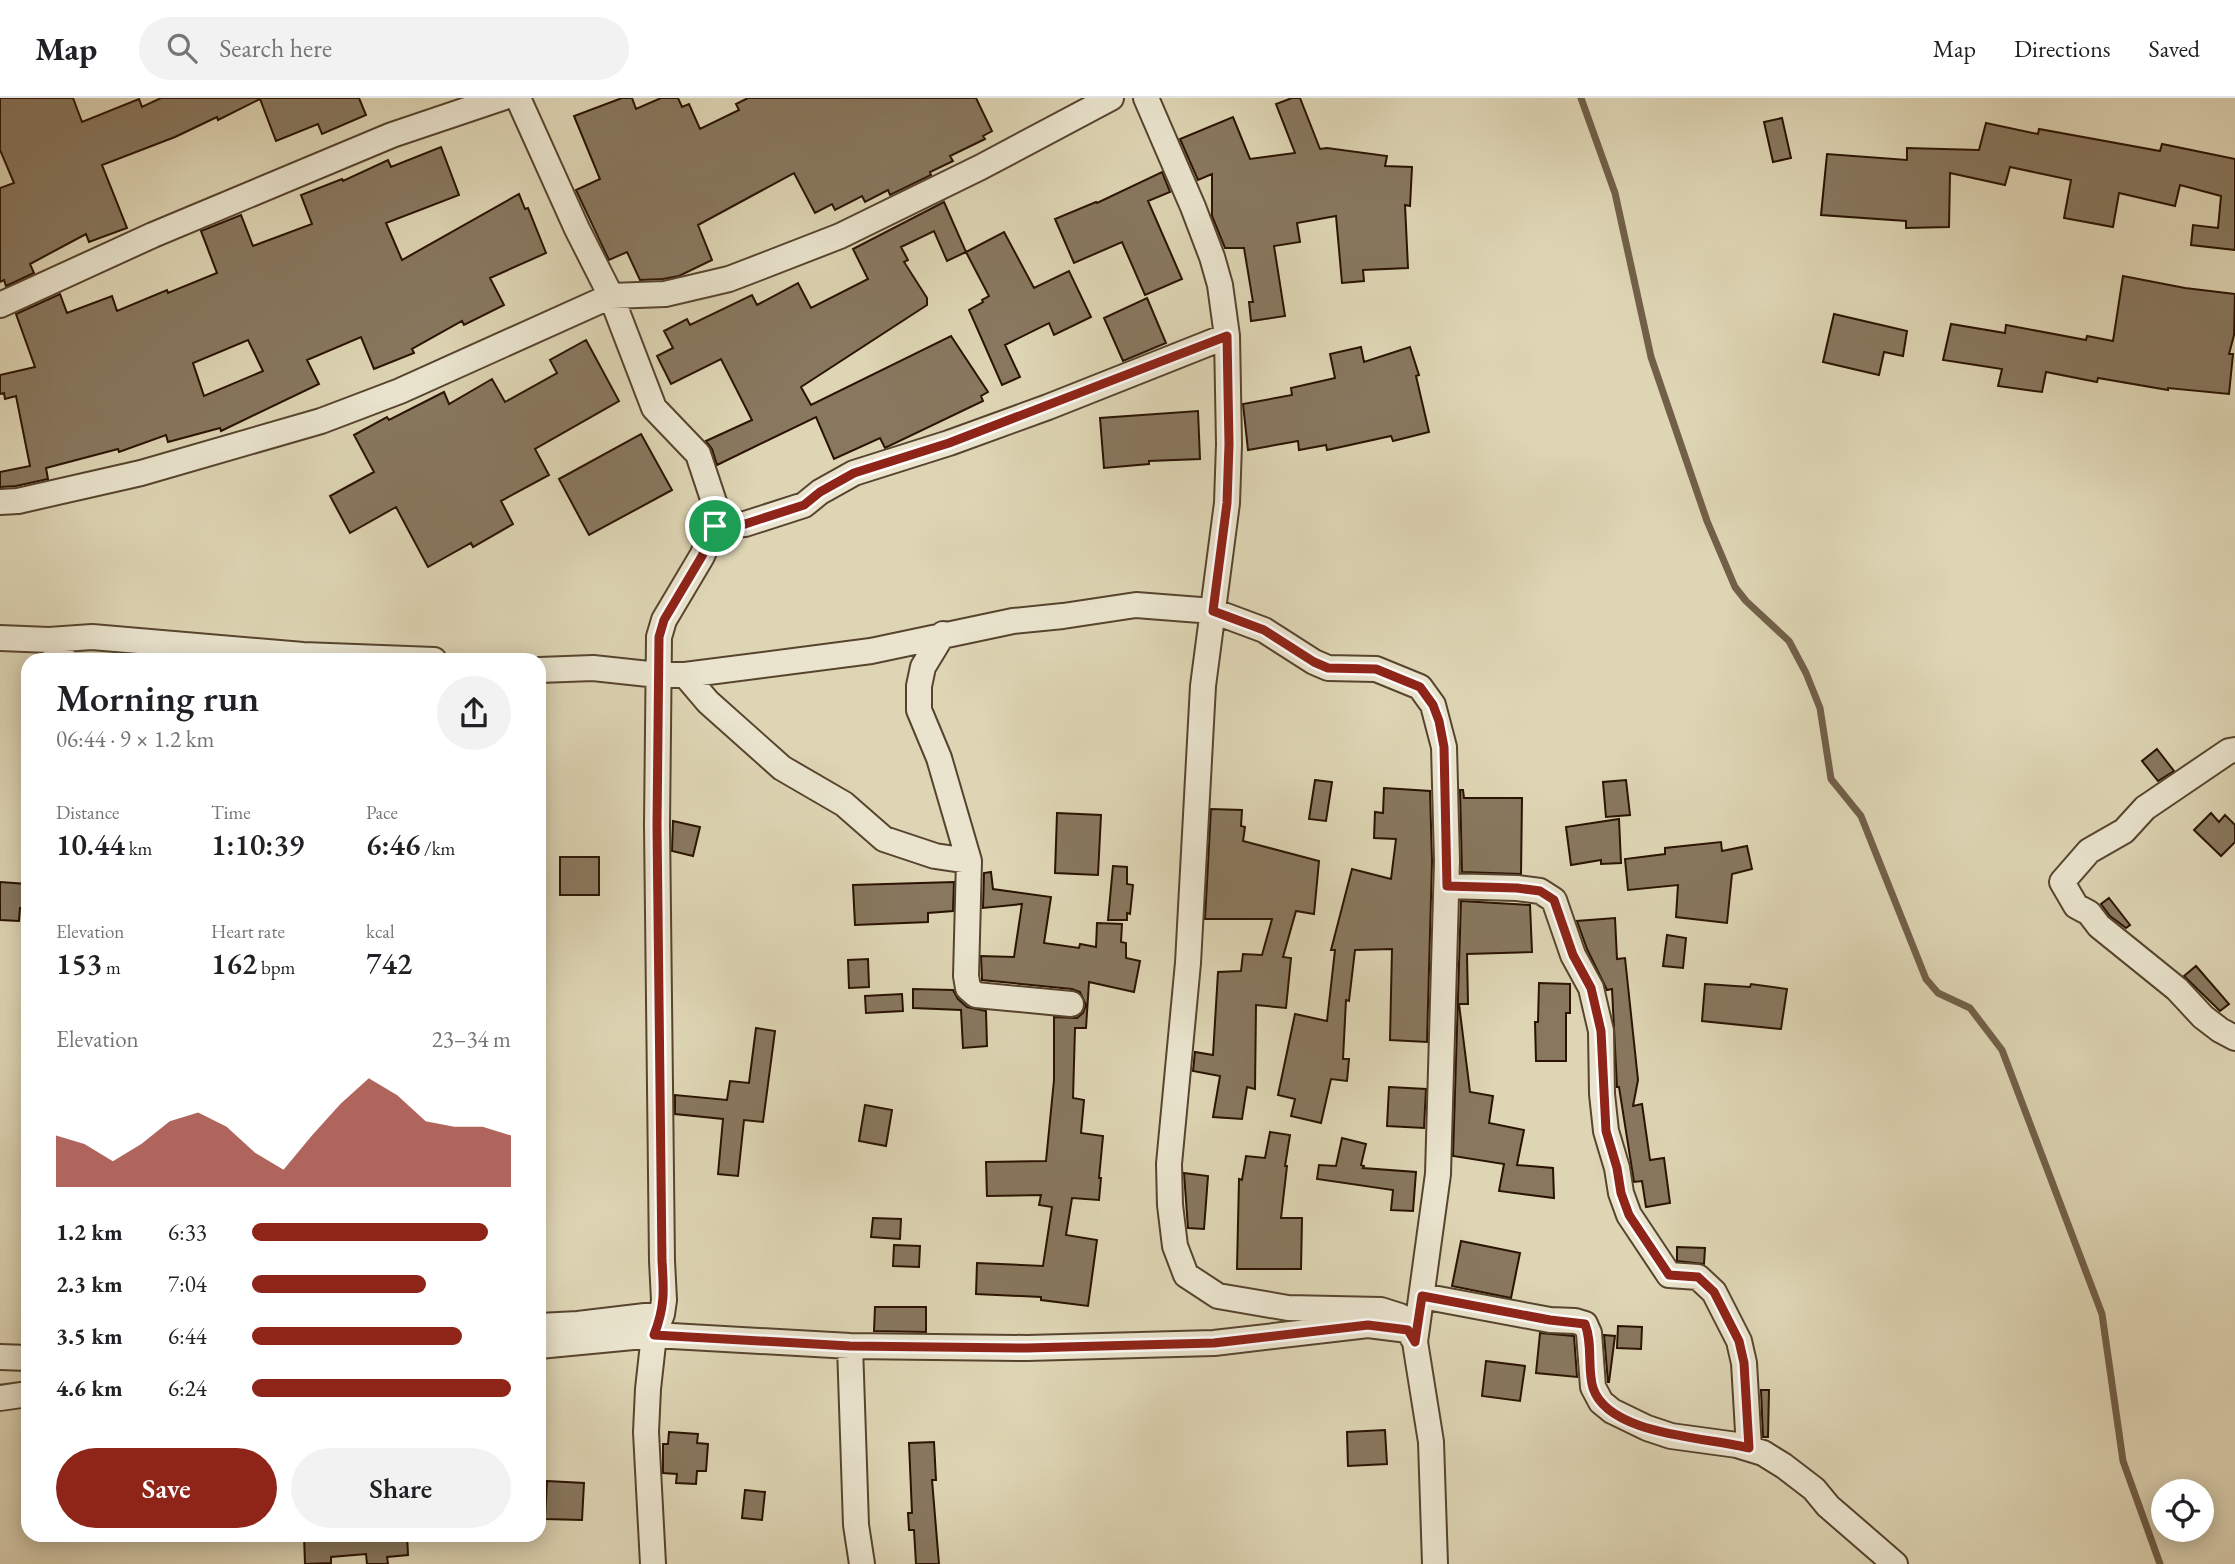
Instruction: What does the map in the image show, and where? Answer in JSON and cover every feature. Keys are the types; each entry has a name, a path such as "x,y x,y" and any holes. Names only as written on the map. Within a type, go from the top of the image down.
{"street":[{"path":"0,305 153,235 392,135 502,98"},
{"path":"518,98 577,229 611,296 654,408 698,454 715,505 715,526 702,556 664,620 659,637 664,1300 648,1390 646,1432 653,1564"},
{"path":"0,502 18,501 141,473 321,421 400,391 611,296 665,294 729,279 864,224 981,167 1111,98"},
{"path":"1146,98 1212,257 1220,285 1227,336 1227,503 1198,745 1188,964 1169,1164 1175,1246 1186,1275 1218,1296 1288,1308 1381,1310 1400,1315 1412,1336 1431,1442 1435,1564"},
{"path":"715,526 745,524 804,505 820,492 854,473 1011,421 1227,336"},
{"path":"546,670 593,668 685,675 871,651 1013,621 1136,605 1213,611 1264,630 1328,668 1376,669 1420,687 1433,705 1444,747 1447,886 1438,1174 1422,1296 1412,1336"},
{"path":"943,634 923,667 919,686 919,710 939,758 969,861 968,988 976,995 1071,1004"},
{"path":"0,638 49,640 92,637 222,653"},
{"path":"49,640 59,653"},
{"path":"685,675 708,702 782,768 844,804 884,839 934,856 969,861"},
{"path":"2235,750 2229,751 2160,797 2145,808 2124,831 2097,844 2062,881 2076,906 2089,913 2099,926 2177,989 2203,1017 2235,1038"},
{"path":"1447,886 1540,891 1554,900 1573,955 1594,999 1601,1031 1606,1131 1629,1215 1669,1275 1698,1277 1714,1292 1739,1341 1744,1363 1749,1448"},
{"path":"1422,1296 1585,1324 1589,1333 1593,1387 1601,1402 1612,1411 1625,1419 1671,1436 1749,1448 1784,1465 1895,1564"},
{"path":"546,1326 658,1325 850,1346 1027,1348 1214,1343 1368,1325 1412,1336"},
{"path":"546,1345 658,1325"},
{"path":"850,1346 856,1525 862,1564"},
{"path":"0,1357 21,1358"},
{"path":"0,1398 21,1395"}],"building":[{"path":"0,98 73,98 82,122 139,99 142,107 161,98 359,98 366,115 322,134 318,124 276,141 260,99 218,120 217,117 175,137 102,165 127,228 89,242 86,234 30,264 34,273 6,286 4,280 0,282 0,188 14,183 0,150"},
{"path":"622,98 632,98 636,109 661,98 678,98 682,107 689,104 700,129 739,110 736,104 748,98 976,98 992,131 983,136 985,139 950,156 953,161 930,172 931,175 890,195 888,190 865,202 862,196 835,210 832,204 815,213 794,173 698,225 712,260 679,276 640,280 627,252 609,260 576,190 600,179 574,116"},
{"path":"1300,98 1320,149 1387,156 1385,166 1412,167 1410,206 1405,205 1408,268 1363,270 1364,281 1342,283 1336,216 1297,223 1300,242 1274,246 1285,316 1251,321 1249,302 1253,302 1244,248 1225,248 1212,216 1212,174 1198,180 1180,139 1233,117 1250,159 1295,153 1276,104"},
{"path":"1782,118 1791,158 1773,162 1764,122"},
{"path":"1986,123 2038,134 2039,129 2160,151 2162,144 2235,159 2235,250 2191,245 2193,225 2218,228 2221,196 2180,185 2175,206 2119,193 2113,227 2064,218 2071,180 2010,167 2005,185 1950,173 1949,227 1906,228 1906,221 1821,215 1827,154 1907,160 1907,148 1979,150"},
{"path":"441,147 459,195 386,223 402,260 519,194 525,209 528,208 546,253 490,278 504,305 464,325 462,321 412,349 414,353 374,369 361,337 307,360 319,384 221,431 220,428 168,442 166,435 119,452 118,449 46,468 48,479 0,487 0,472 30,466 16,396 5,399 4,393 0,394 0,375 35,367 16,314 60,294 67,313 112,296 117,311 167,290 168,293 217,273 201,231 241,215 253,246 312,224 301,195 342,179 343,181 388,160 391,167","holes":["248,340 263,371 204,396 193,363"]},
{"path":"1162,172 1170,192 1148,201 1182,279 1145,295 1122,242 1074,263 1055,219 1097,203"},
{"path":"944,202 966,252 947,261 934,231 901,247 908,260 904,262 927,298 927,305 801,387 811,405 951,336 988,392 981,396 983,401 885,448 880,438 834,459 816,417 717,465 712,449 706,441 752,420 721,359 671,384 657,356 673,348 664,331 687,319 690,325 752,295 757,305 798,283 811,308 868,279 853,249"},
{"path":"1004,232 1034,288 1069,271 1091,317 1054,335 1049,323 1005,345 1020,377 1002,385 969,310 989,296 966,252"},
{"path":"2123,276 2235,294 2234,335 2229,354 2233,354 2229,394 2168,390 2098,378 2097,382 2046,372 2042,392 1998,386 2002,369 1943,360 1951,324 2005,333 2006,325 2086,340 2087,336 2113,341"},
{"path":"1147,298 1166,343 1123,361 1104,318"},
{"path":"1834,314 1907,331 1903,356 1884,352 1879,375 1823,362"},
{"path":"586,340 619,401 535,449 549,475 501,501 513,524 473,547 471,543 428,567 396,507 350,533 330,496 374,472 354,435 444,392 449,404 492,379 505,402 557,373 550,360"},
{"path":"1361,347 1364,362 1410,347 1419,375 1416,376 1429,432 1393,441 1391,436 1327,450 1326,445 1299,450 1298,441 1248,450 1243,404 1292,395 1291,388 1335,378 1330,354"},
{"path":"1198,411 1200,459 1149,461 1149,464 1104,468 1100,418"},
{"path":"641,434 672,490 589,535 559,479"},
{"path":"2157,749 2174,771 2158,781 2142,761"},
{"path":"1315,780 1332,782 1326,821 1309,819"},
{"path":"1626,780 1630,815 1606,817 1603,782"},
{"path":"1384,788 1430,791 1432,861 1427,1042 1390,1040 1392,949 1355,950 1349,1001 1346,1000 1343,1059 1349,1059 1347,1081 1331,1079 1321,1123 1291,1116 1295,1099 1278,1095 1295,1014 1327,1021 1335,950 1331,950 1352,869 1391,879 1396,839 1374,838 1375,812 1383,813"},
{"path":"1460,790 1463,790 1464,798 1522,798 1521,874 1462,872"},
{"path":"1211,809 1242,810 1241,826 1245,827 1243,841 1319,861 1314,914 1296,911 1283,957 1291,958 1286,1008 1256,1005 1255,1089 1247,1087 1242,1119 1213,1117 1220,1076 1193,1071 1195,1052 1213,1055 1218,972 1241,971 1243,954 1262,955 1272,919 1205,919"},
{"path":"1057,813 1101,815 1098,875 1055,873"},
{"path":"2211,813 2219,822 2225,815 2235,825 2235,842 2221,856 2194,830"},
{"path":"1619,819 1621,863 1601,864 1601,860 1571,865 1566,827"},
{"path":"673,821 700,827 693,856 672,851"},
{"path":"1721,842 1722,851 1747,846 1752,869 1732,874 1727,923 1676,917 1678,885 1628,890 1625,859 1665,854 1665,848"},
{"path":"560,857 599,857 599,895 560,895"},
{"path":"1113,866 1127,867 1127,884 1133,885 1127,920 1108,920"},
{"path":"991,872 993,889 1051,897 1044,943 1079,948 1080,944 1096,947 1097,923 1122,924 1121,942 1126,943 1126,958 1140,961 1134,992 1089,982 1086,1028 1075,1028 1073,1098 1084,1100 1081,1133 1103,1136 1099,1200 1072,1198 1066,1235 1097,1240 1088,1306 1041,1300 1041,1297 976,1294 977,1263 1043,1266 1052,1207 1039,1205 1041,1195 987,1196 986,1162 1046,1161 1054,1080 1054,1017 1077,1018 1086,1005 1080,992 1072,989 982,980 981,956 1014,957 1022,904 983,908 984,873"},
{"path":"0,882 21,884 19,921 0,920"},
{"path":"954,882 953,911 928,913 928,922 855,925 853,885"},
{"path":"2109,898 2130,925 2126,928 2110,916 2101,904"},
{"path":"1461,901 1530,905 1532,952 1467,954 1468,1004 1459,1004 1470,1092 1493,1096 1489,1123 1524,1130 1517,1165 1553,1168 1554,1198 1499,1191 1504,1164 1453,1156"},
{"path":"1615,918 1617,959 1625,958 1638,1080 1633,1106 1642,1104 1650,1160 1664,1158 1670,1203 1646,1207 1642,1181 1634,1182 1617,1087 1612,989 1607,990 1577,921"},
{"path":"1667,935 1686,938 1683,968 1663,966"},
{"path":"868,959 869,987 849,988 848,960"},
{"path":"2196,966 2229,1004 2220,1011 2184,976"},
{"path":"1539,983 1570,984 1570,1013 1566,1013 1566,1061 1536,1061 1535,1022 1538,1022"},
{"path":"1705,984 1750,987 1751,984 1787,989 1781,1029 1702,1021"},
{"path":"913,989 953,990 967,1007 986,1011 987,1046 963,1048 961,1010 913,1008"},
{"path":"902,994 903,1011 866,1013 865,996"},
{"path":"756,1028 775,1031 763,1122 744,1120 738,1176 718,1174 723,1119 675,1114 675,1095 727,1100 730,1081 749,1083"},
{"path":"1389,1087 1426,1089 1424,1128 1387,1126"},
{"path":"865,1105 892,1110 886,1146 859,1141"},
{"path":"1270,1132 1290,1135 1281,1218 1302,1218 1301,1269 1237,1269 1239,1179 1242,1180 1246,1156 1265,1158"},
{"path":"1342,1138 1366,1144 1361,1165 1363,1168 1416,1172 1413,1211 1391,1210 1393,1190 1317,1179 1319,1165 1336,1166"},
{"path":"1184,1173 1208,1176 1204,1229 1188,1228"},
{"path":"873,1218 901,1219 900,1239 871,1237"},
{"path":"1461,1241 1520,1253 1511,1298 1452,1286"},
{"path":"894,1245 920,1246 919,1267 893,1266"},
{"path":"1677,1247 1705,1248 1704,1264 1677,1261"},
{"path":"875,1307 926,1307 926,1332 874,1331"},
{"path":"1618,1326 1642,1327 1641,1349 1617,1348"},
{"path":"1540,1333 1574,1336 1577,1377 1536,1373"},
{"path":"1604,1335 1615,1336 1609,1382 1608,1382"},
{"path":"1486,1361 1525,1366 1520,1401 1482,1396"},
{"path":"1761,1390 1769,1390 1768,1437 1763,1437"},
{"path":"1385,1430 1387,1464 1348,1466 1347,1432"},
{"path":"669,1432 698,1434 697,1443 708,1444 706,1471 697,1471 696,1484 676,1483 677,1474 663,1473 663,1444 668,1444"},
{"path":"934,1442 936,1480 932,1480 939,1564 916,1564 914,1530 909,1530 908,1513 912,1513 909,1443"},
{"path":"547,1481 584,1483 582,1520 546,1519"},
{"path":"745,1490 765,1492 762,1520 742,1518"},
{"path":"304,1542 407,1542 408,1555 387,1557 388,1564 367,1564 366,1554 331,1557 331,1563 305,1564"}],"waterway":[{"path":"1581,98 1615,193 1651,357 1707,521 1735,587 1746,601 1789,641 1806,673 1820,708 1831,779 1861,816 1926,979 1938,993 1970,1008 2002,1050 2102,1314 2123,1461 2160,1564"}],"route":[{"path":"1227,336 1227,503 1213,611 1264,630 1328,668 1376,669 1400,677 1420,687 1433,705 1444,747 1447,886 1540,891 1554,900 1573,955 1591,988 1601,1031 1602,1094 1606,1131 1621,1193 1629,1215 1669,1275 1698,1277 1714,1292 1739,1341 1744,1363 1749,1448 1671,1436 1625,1419 1612,1411 1601,1402 1593,1387 1589,1333 1585,1324 1422,1296 1415,1342 1408,1330 1368,1325 1214,1343 1027,1348 850,1346 654,1335 664,1300 657,825 659,637 664,620 702,556 715,526 745,524 804,505 820,492 854,473 949,443 1048,407 1227,336"}]}
